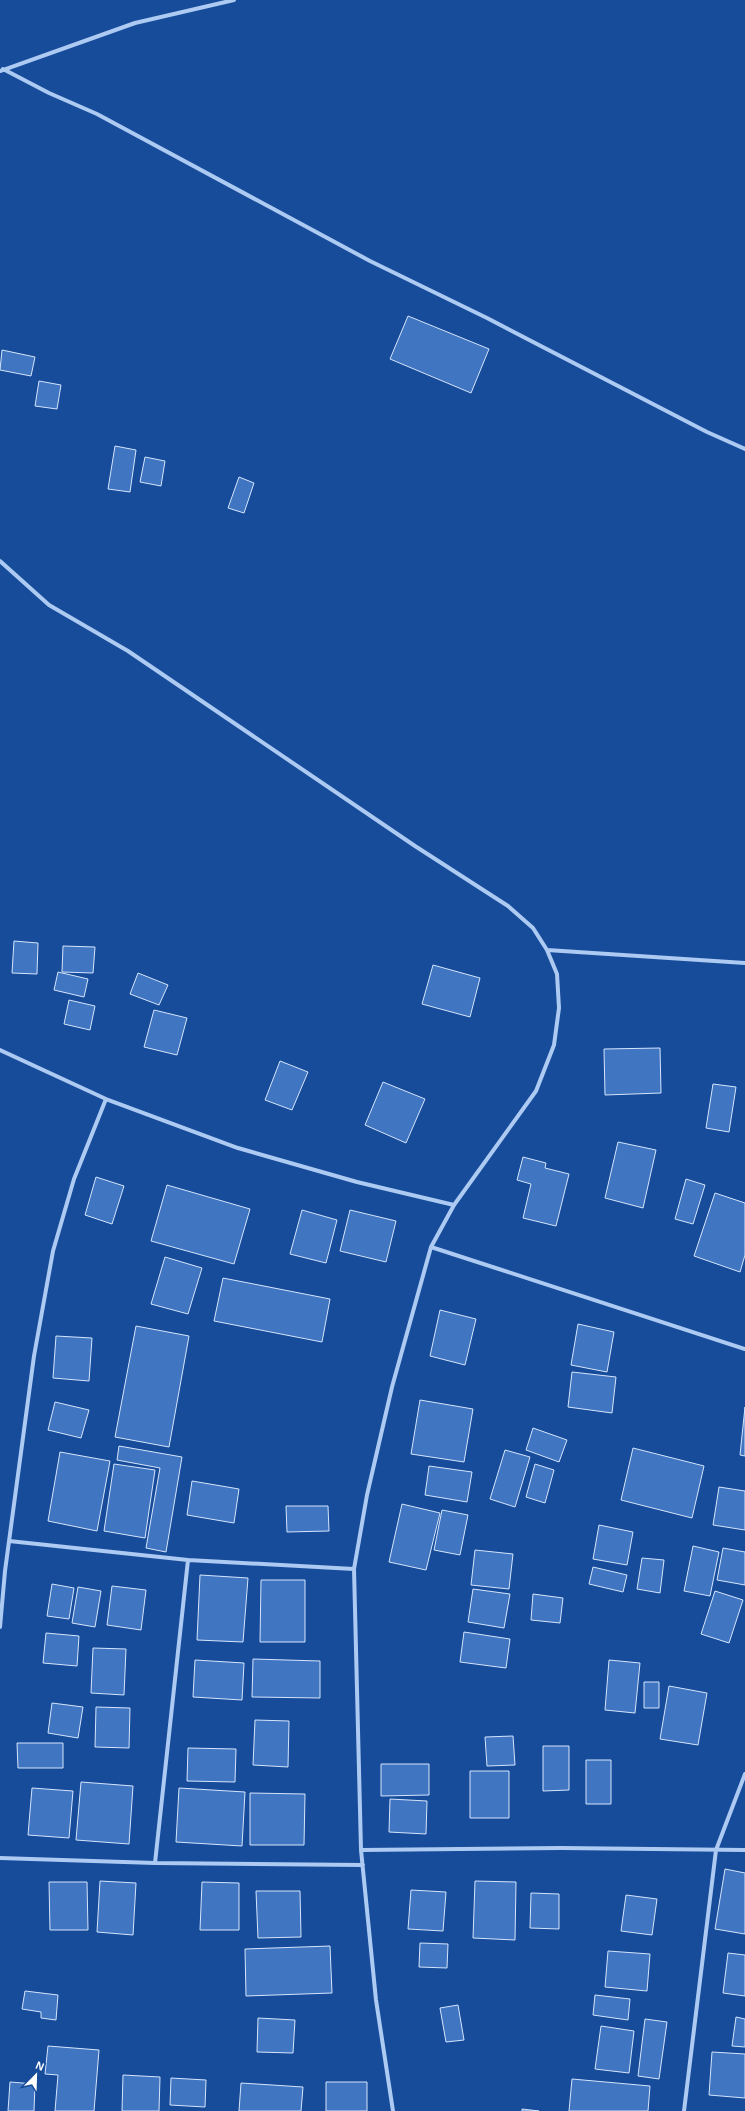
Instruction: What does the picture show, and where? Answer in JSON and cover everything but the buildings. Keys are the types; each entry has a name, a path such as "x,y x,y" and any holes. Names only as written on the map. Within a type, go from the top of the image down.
{"street":[{"path":"2,70 135,23 234,0"},
{"path":"2,70 97,114 370,261 493,322 707,432 745,449"},
{"path":"0,561 49,605 128,651 415,846 508,906 533,928 547,950 557,974 559,1008 554,1045 536,1091 454,1206 432,1247 392,1387 367,1495 354,1569 361,1850 376,2000 393,2111"},
{"path":"547,950 745,963"},
{"path":"0,1050 106,1099 238,1148 358,1182 454,1206"},
{"path":"0,1627 2,1571 9,1541 34,1356 53,1251 74,1179 106,1099"},
{"path":"432,1247 745,1349"},
{"path":"9,1541 188,1560 354,1569"},
{"path":"155,1863 188,1560"},
{"path":"684,2111 716,1850 745,1774"},
{"path":"361,1850 561,1848 745,1850"},
{"path":"0,1858 155,1863 363,1865"}]}
